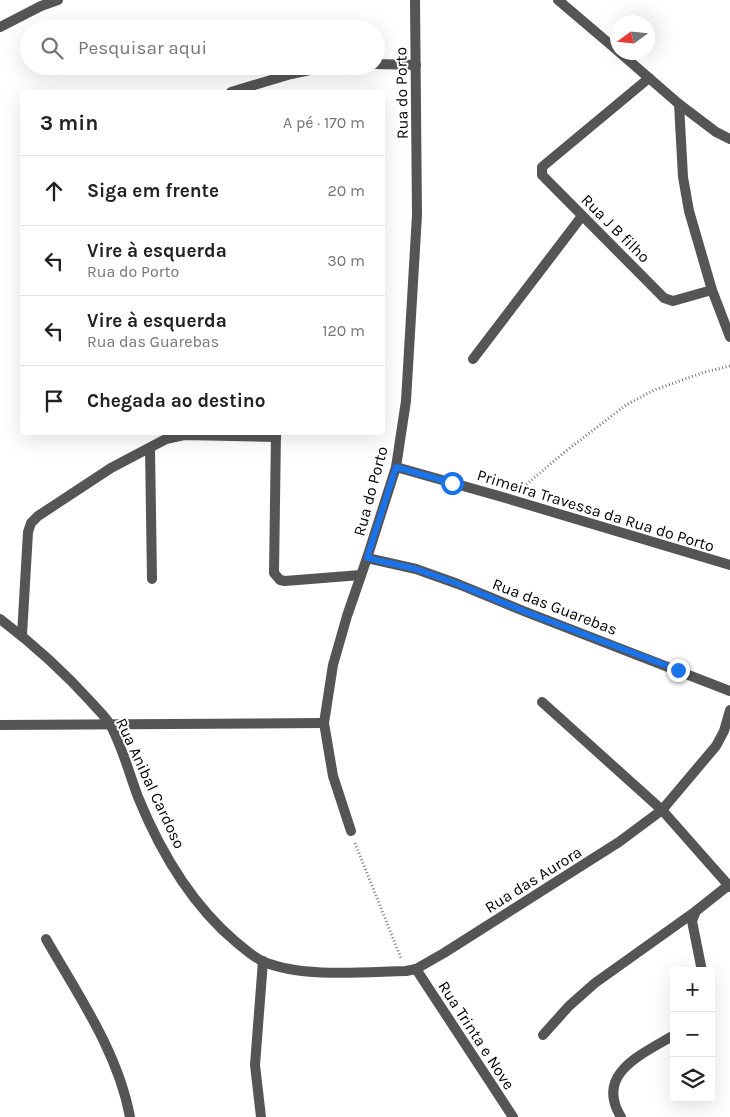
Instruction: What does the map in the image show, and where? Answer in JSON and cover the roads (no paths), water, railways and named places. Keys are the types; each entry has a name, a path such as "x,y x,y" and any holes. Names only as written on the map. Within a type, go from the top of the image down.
{"street":[{"path":"0,27 41,3 58,0"},
{"name":"Rua do Porto","path":"351,831 333,776 324,723 333,665 347,616 396,467 406,401 417,215 415,0"},
{"path":"558,0 610,45"},
{"path":"627,60 679,104 716,132 730,139"},
{"path":"385,64 416,65"},
{"path":"238,90 288,75"},
{"name":"Rua J B filho","path":"648,78 542,167 542,175 664,298 673,301 712,290"},
{"path":"679,104 682,177 689,211 712,290 730,337"},
{"path":"473,359 582,216"},
{"path":"22,635 28,532 31,523 38,516 111,468 176,435"},
{"path":"276,435 274,573 280,580 285,581 361,575"},
{"path":"150,448 152,579"},
{"name":"Primeira Travessa da Rua do Porto","path":"396,467 730,565"},
{"name":"Rua das Guarebas","path":"367,558 416,569 458,584 730,691"},
{"name":"Rua Anibal Cardoso","path":"0,619 22,635 73,682 110,724 142,806 167,856 193,898 221,929 248,952 263,961 307,971 411,970"},
{"path":"542,702 662,810 729,885 696,911 595,983 569,1006 543,1035"},
{"name":"Rua das Aurora","path":"411,970 619,842 662,810 727,733 730,710"},
{"path":"0,725 324,723"},
{"path":"696,911 692,921 701,967"},
{"path":"46,939 102,1037 119,1079 130,1117"},
{"path":"261,1117 255,1065 263,961"},
{"name":"Rua Trinta e Nove","path":"411,970 513,1117"},
{"path":"621,1117 614,1100 613,1089 625,1065 670,1037"}]}
